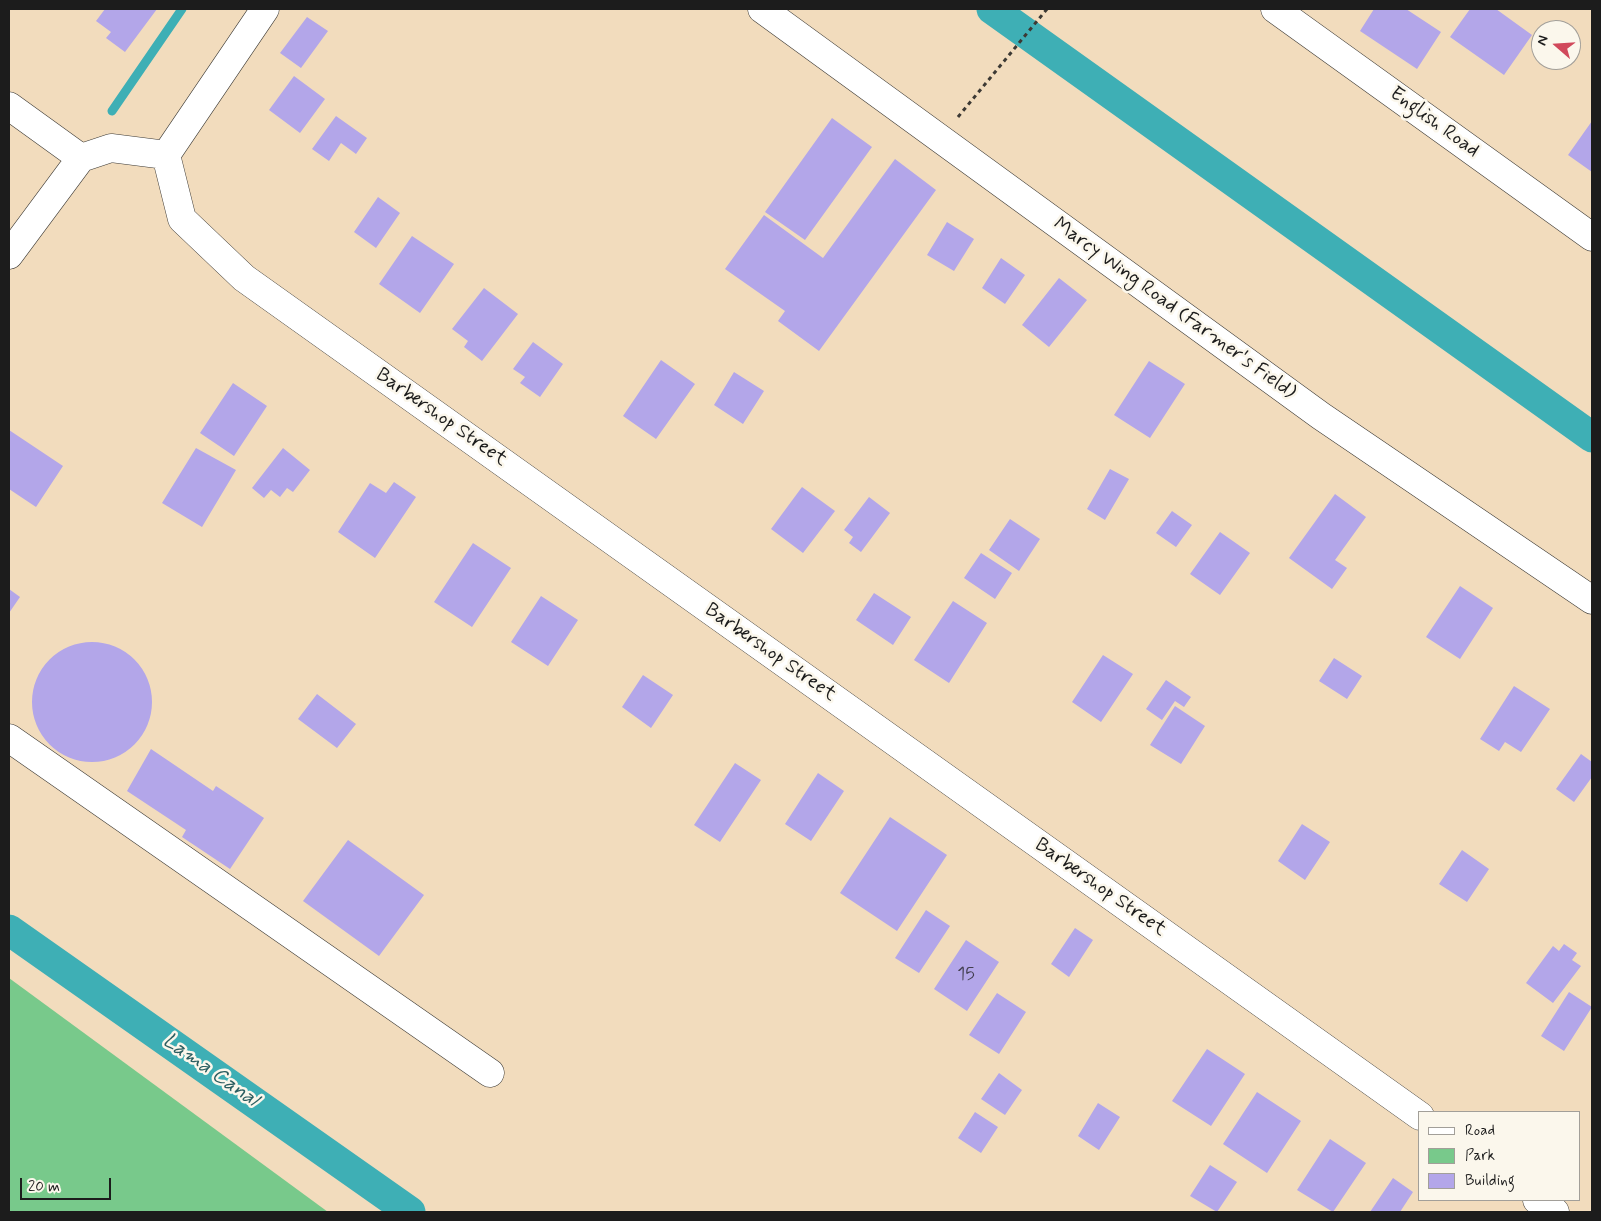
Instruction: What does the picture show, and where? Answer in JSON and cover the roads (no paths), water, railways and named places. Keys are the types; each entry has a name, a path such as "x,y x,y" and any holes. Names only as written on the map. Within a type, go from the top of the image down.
{"street":[{"path":"9,255 81,158 110,148 166,155 265,9"},
{"name":"Marcy Wing Road (Farmer's Field)","path":"762,9 1321,416 1592,600"},
{"name":"English Road","path":"1293,14 1592,236"},
{"path":"9,106 81,158"},
{"name":"Barbershop Street","path":"166,155 182,219 244,278 1418,1115"},
{"path":"9,738 490,1073"},
{"path":"1538,1201 1555,1212"}],"waterway":[{"path":"112,111 182,9"},
{"path":"992,9 1592,437"},
{"name":"Lama Canal","path":"9,930 410,1212"}]}
